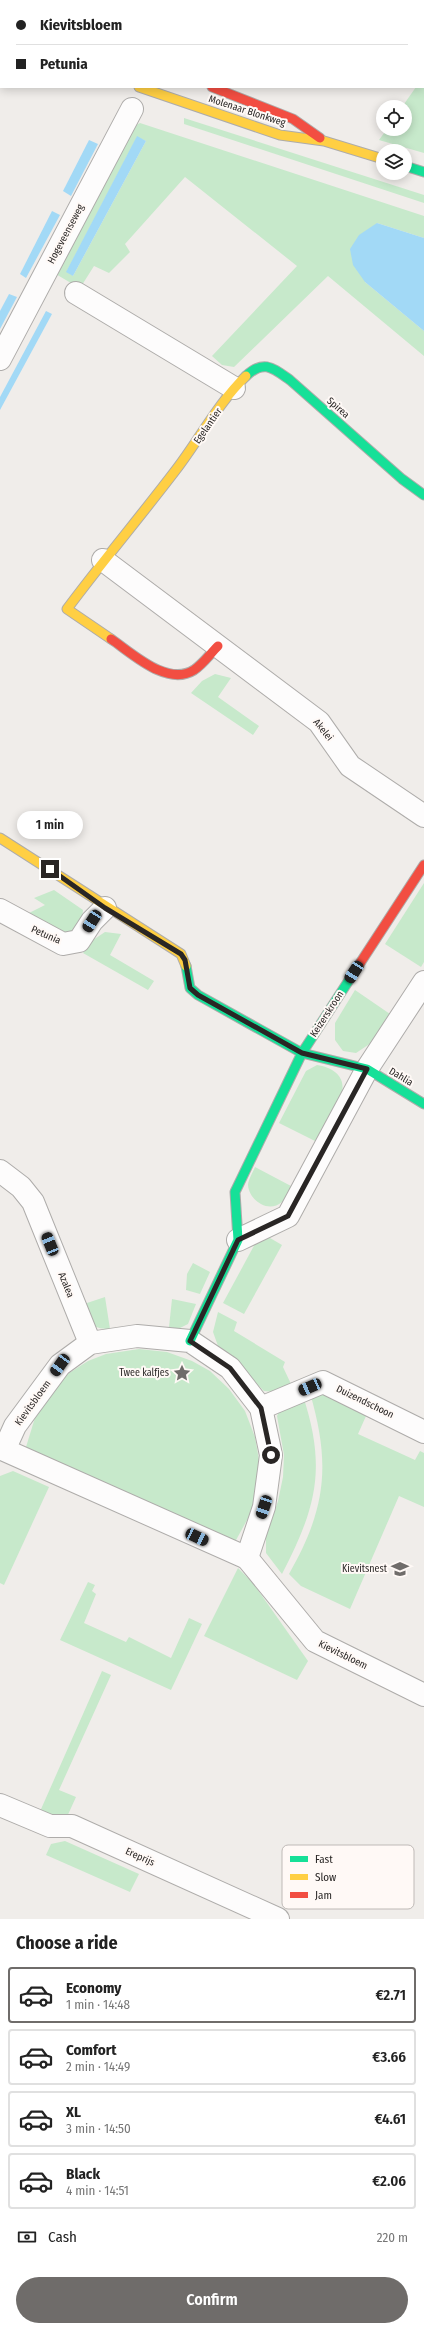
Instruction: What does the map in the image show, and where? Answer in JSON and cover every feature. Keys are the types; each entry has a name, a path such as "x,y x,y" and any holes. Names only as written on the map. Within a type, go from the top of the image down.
{"street":[{"name":"Molenaar Blonkweg","path":"142,88 280,135 324,141 376,157"},
{"name":"Molenaar Blonkweg","path":"214,88 293,120 324,141"},
{"name":"Hogeveenseweg","path":"0,359 132,109"},
{"path":"412,168 424,172"},
{"path":"76,293 234,388"},
{"name":"Spirea","path":"234,388 250,373 263,366 271,367 290,380 402,479 424,495"},
{"name":"Egelantier","path":"218,646 190,673 177,676 161,672 67,609 103,560 176,470 234,388"},
{"name":"Akelei","path":"103,560 319,722 350,766 424,816"},
{"path":"0,838 105,908 181,954 185,960 190,988 198,995 302,1053"},
{"name":"Keizerskroon","path":"238,1240 234,1192 302,1053 424,865"},
{"name":"Petunia","path":"0,910 63,944 79,941 92,921 105,908"},
{"path":"190,1341 238,1240 288,1216 367,1069 424,982"},
{"name":"Dahlia","path":"302,1053 367,1069 424,1104"},
{"name":"Azalea","path":"0,1171 21,1187 33,1202 90,1343"},
{"name":"Kievitsbloem","path":"247,1558 264,1507 271,1455 261,1408 230,1368 190,1341 137,1336 90,1343 60,1365 15,1426 3,1448 247,1558 315,1641 424,1695"},
{"name":"Duizendschoon","path":"261,1408 323,1382 424,1432"},
{"name":"Ereprijs","path":"0,1804 50,1826 72,1826 278,1919"}],"green space":[{"path":"415,88 424,88 424,153 412,150 412,144 393,144 379,140 382,136 412,136 412,100 407,100"},
{"path":"184,118 424,195 424,203 184,124"},
{"path":"140,123 424,216 424,238 377,223 365,282 424,331 424,356 328,276 234,367 222,365 212,356 297,266 185,177 125,244 130,252 109,273 94,266 82,285 76,286 54,273 132,127","holes":["137,137 146,141 73,276 67,271"]},
{"path":"215,674 231,678 218,697 259,726 253,735 191,693 202,681"},
{"path":"424,883 424,962 421,967 385,944"},
{"path":"54,890 83,910 82,920 77,931 64,934 27,914 45,905 34,898"},
{"path":"105,932 121,934 110,955 154,981 148,990 83,953 93,940"},
{"path":"355,990 390,1014 371,1043 356,1053 343,1051 335,1040 335,1023"},
{"path":"317,1065 332,1070 336,1073 342,1081 343,1087 338,1104 315,1141 279,1123 306,1071"},
{"path":"255,1167 291,1186 282,1202 271,1207 265,1206 260,1204 252,1196 249,1191 248,1183"},
{"path":"264,1238 270,1238 282,1245 244,1314 223,1303 256,1242"},
{"path":"193,1263 210,1272 200,1294 186,1290 187,1274"},
{"path":"105,1297 110,1329 103,1329 94,1326 89,1319 84,1304"},
{"path":"172,1299 196,1304 188,1324 178,1329 169,1327"},
{"path":"218,1312 237,1322 234,1331 285,1362 283,1367 291,1384 275,1392 264,1391 218,1346 213,1332"},
{"path":"139,1349 167,1352 192,1361 210,1371 229,1389 245,1411 255,1437 259,1460 253,1509 235,1542 26,1447 38,1408 66,1375 88,1361 106,1354"},
{"path":"320,1392 366,1416 358,1434 415,1460 420,1451 424,1453 424,1507 399,1496 350,1609 301,1586 289,1574 311,1528 321,1486 321,1443 317,1419 310,1393"},
{"path":"303,1396 315,1445 316,1467 314,1488 310,1508 303,1529 282,1574 266,1553 266,1537 278,1501 283,1477 284,1455 277,1416 282,1406"},
{"path":"13,1471 49,1487 4,1585 0,1583 0,1476"},
{"path":"238,1568 253,1583 308,1661 297,1680 204,1636"},
{"path":"88,1582 95,1585 92,1591 96,1594 84,1623 126,1642 129,1637 171,1658 189,1618 202,1624 171,1690 60,1640"},
{"path":"102,1671 111,1675 59,1790 76,1797 66,1819 38,1816"},
{"path":"65,1841 139,1874 130,1892 46,1855 51,1844"}],"water":[{"path":"137,136 146,141 73,276 66,272"},
{"path":"89,140 98,144 71,196 63,191"},
{"path":"52,211 60,215 26,278 20,274"},
{"path":"377,223 424,238 424,331 365,282 353,265 350,249 359,235"},
{"path":"9,294 17,297 0,329 0,311"},
{"path":"46,311 52,314 0,410 0,397"}],"traffic: fast":[{"path":"412,168 424,172"},
{"path":"246,376 258,368 268,367 290,380 402,479 424,495"},
{"path":"186,966 190,988 198,995 302,1053 367,1069 424,1104"},
{"path":"190,1341 238,1240 235,1192 302,1053 353,974"}],"traffic: slow":[{"path":"142,88 280,135 324,141 376,157"},
{"path":"111,639 67,609 175,471 226,398 246,376"},
{"path":"0,838 181,954 186,966"}],"traffic: jam":[{"path":"215,88 293,119 320,138"},
{"path":"111,639 150,666 173,674 184,674 194,670 218,646"},
{"path":"353,974 424,865"}],"place":[{"name":"Twee kalfjes","path":"182,1373"},
{"name":"Kievitsnest","path":"400,1569"}],"route":[{"path":"50,869 105,908 181,954 185,960 190,988 198,995 302,1053 367,1069 288,1216 238,1240 190,1341 230,1368 261,1408 271,1455"}]}
